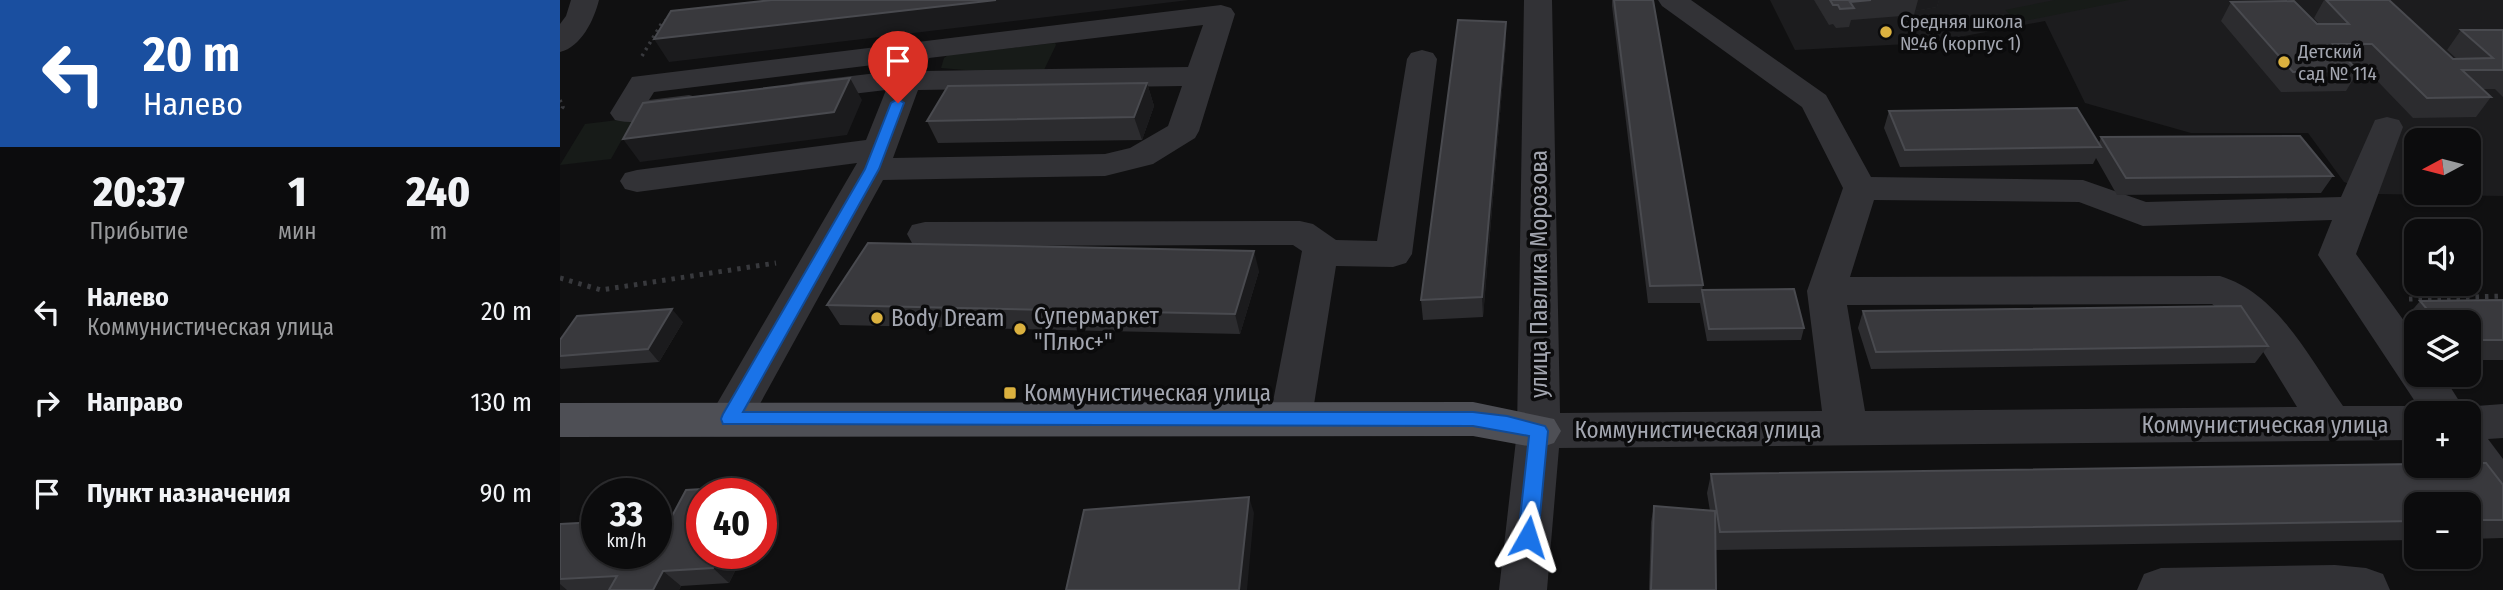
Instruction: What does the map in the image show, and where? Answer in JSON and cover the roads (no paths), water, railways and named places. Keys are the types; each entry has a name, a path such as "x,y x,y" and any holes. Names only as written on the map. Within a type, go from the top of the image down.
{"main road":[{"name":"Коммунистическая улица","path":"560,420 1291,417 1473,419 1539,431"}],"street":[{"path":"560,43 580,18 585,0"},
{"name":"улица Павлика Морозова","path":"1523,590 1539,431 1538,0"},
{"path":"1672,0 1815,102 1860,188 1826,291 1846,428"},
{"path":"637,181 876,159 1105,165 1140,156 1183,131 1201,76 1221,14 643,84 626,113 883,81 1201,76"},
{"path":"730,419 876,159 918,50"},
{"path":"1320,253 1392,254 1422,59"},
{"path":"2387,127 2337,255 2404,352"},
{"path":"1860,188 2083,191 2143,214 2354,208"},
{"path":"925,234 1300,233 1321,246 1291,417"},
{"path":"1826,291 2220,290 2268,327 2331,424"},
{"path":"2481,422 2503,421"},
{"name":"Коммунистическая улица","path":"1539,431 2404,424"},
{"path":"2481,464 2503,494"},
{"path":"2161,590 2335,587 2366,590"}],"place":[{"name":"Средняя школа №46 (корпус 1)","path":"1886,32"},
{"name":"Детский сад № 114","path":"2284,62"},
{"name":"Body Dream","path":"877,318"},
{"name":"Супермаркет \"Плюс+\"","path":"1020,329"},
{"name":"Коммунистическая улица","path":"1010,393"}]}
